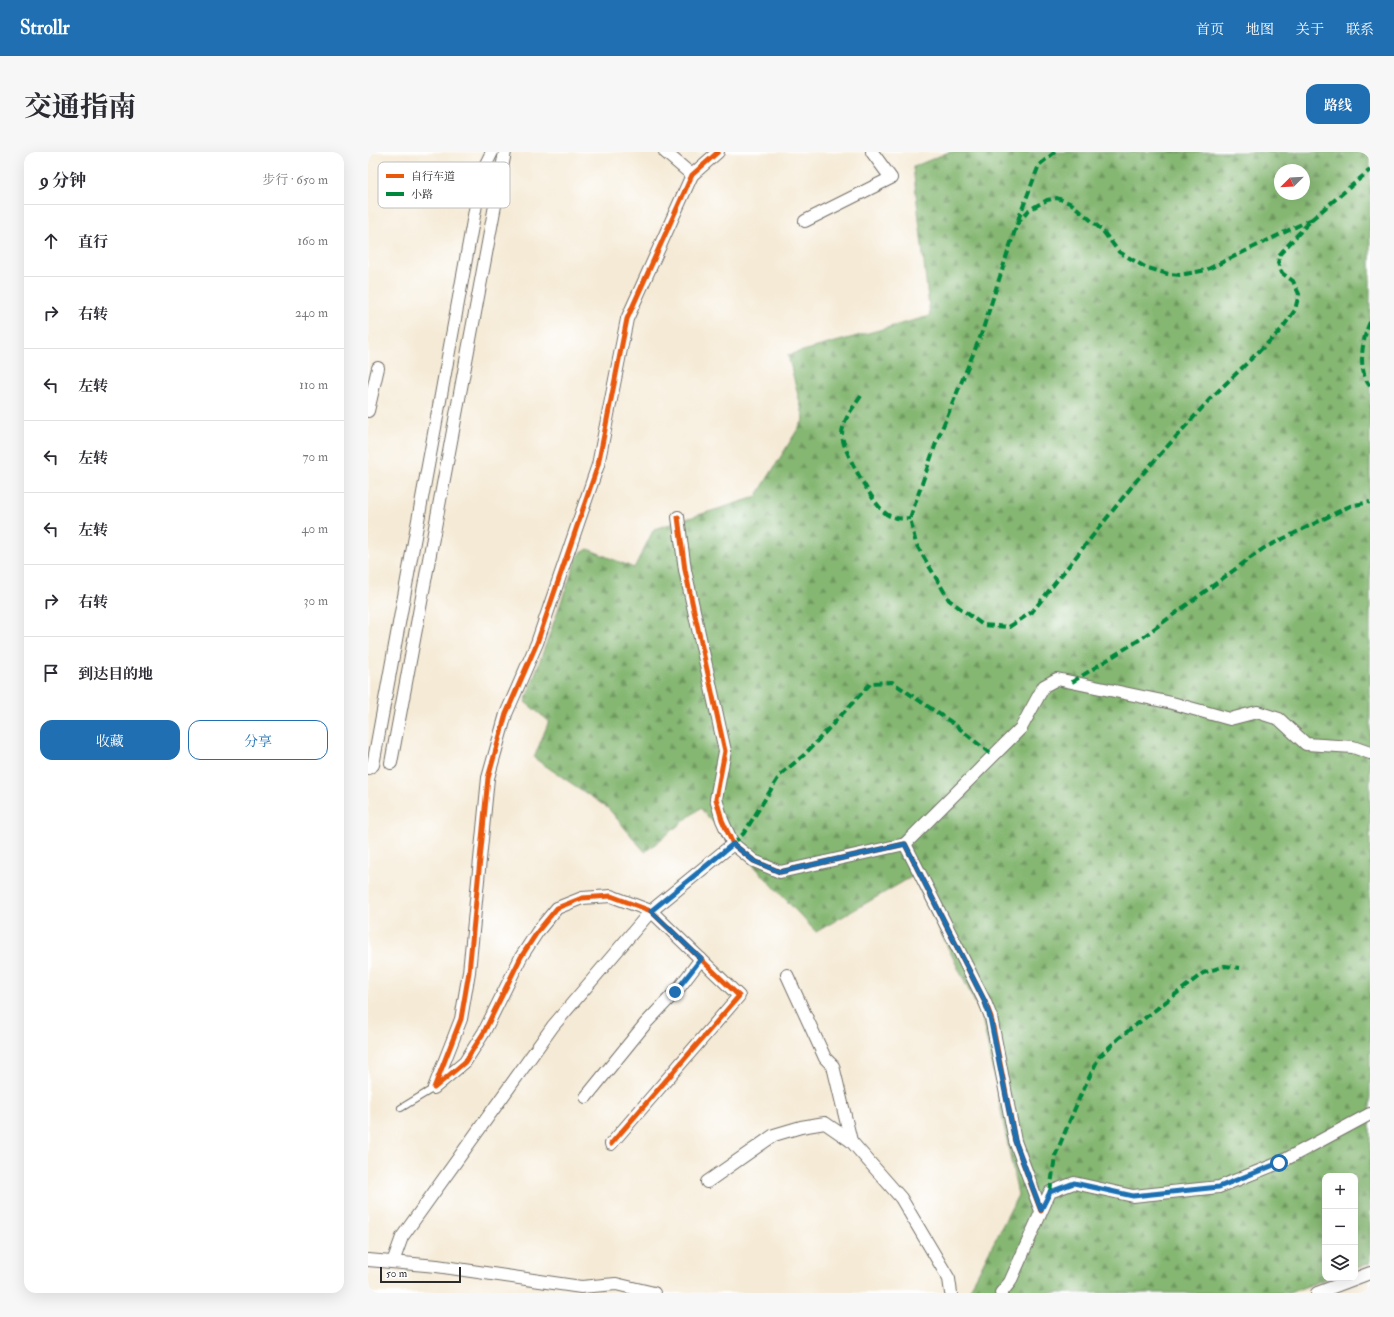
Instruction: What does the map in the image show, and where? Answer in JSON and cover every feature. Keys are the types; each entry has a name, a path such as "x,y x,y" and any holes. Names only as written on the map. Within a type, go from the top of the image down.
{"street":[{"path":"487,162 492,152"},
{"path":"503,162 505,152"},
{"path":"665,152 692,175"},
{"path":"434,1088 462,1019 469,972 490,771 506,714 537,643 598,465 627,319 692,175 718,152"},
{"path":"805,220 891,178 872,152"},
{"path":"368,768 373,765 475,208"},
{"path":"391,763 495,208"},
{"path":"368,411 378,368"},
{"path":"678,517 685,570 725,751 716,800 722,820 733,844 754,861 780,872 905,844 1021,728 1044,686 1057,679 1172,703 1230,719 1257,712 1279,719 1306,744 1353,747 1370,753"},
{"path":"393,1262 402,1237 553,1026 651,911 733,844"},
{"path":"905,844 985,1002 990,1017 1015,1141 1041,1210"},
{"path":"434,1088 465,1062 484,1032 521,957 538,931 556,908 582,898 611,896 651,911 739,996 611,1144"},
{"path":"586,1096 646,1023 679,988 701,959"},
{"path":"786,975 825,1058 833,1066 851,1141"},
{"path":"1001,1293 1010,1282 1050,1192 1074,1183 1133,1196 1219,1187 1279,1163 1370,1114"},
{"path":"707,1182 774,1135 801,1127 825,1124 851,1141 901,1198 949,1279 951,1293"},
{"path":"368,1260 437,1266 581,1287 616,1284 654,1293"},
{"path":"1317,1293 1370,1273"}],"lane":[{"path":"401,1108 434,1088"}],"green space":[{"path":"949,152 1370,152 1370,1263 1358,1268 1358,1173 1322,1173 1322,1281 1289,1293 968,1293 1018,1195 982,1017 913,876 816,932 700,808 645,852 608,808 534,758 549,721 525,702 578,555 588,549 634,568 654,529 756,497 804,419 788,355 930,316 913,167"}],"marked path":[{"path":"1018,220 1039,165 1055,152"},
{"path":"1312,219 1206,270 1180,275 1168,274 1145,267 1119,252 1102,230 1072,204 1057,198 1047,200 1029,210 1017,224 981,335 936,443 910,518 916,544 949,600 983,625 1009,627 1032,612 1137,480 1211,398 1281,330 1295,310 1299,294 1293,281 1282,273 1278,263 1280,254 1312,219 1370,170"},
{"path":"1370,322 1367,329 1362,354 1363,372 1370,386"},
{"path":"861,396 844,423 842,434 847,451 858,475 879,507 893,517 910,518"},
{"path":"1072,682 1139,640 1264,548 1350,506 1370,502"},
{"path":"733,844 744,833 780,775 804,755 871,683 892,682 954,724 993,756"},
{"path":"1050,1192 1055,1156 1081,1094 1099,1057 1119,1038 1203,973 1225,966 1240,968"}],"cycle path":[{"path":"611,1144 739,996 651,911 611,896 582,898 557,908 538,931 521,957 484,1032 465,1062 434,1088 461,1019 469,972 488,778 506,714 537,643 598,465 627,319 692,175 718,152"},
{"path":"678,517 685,570 725,751 716,799 722,820 733,844 754,861 780,872 905,844 985,1002 991,1017 1015,1141 1041,1211"}],"route":[{"path":"675,992 701,959 651,911 733,844 754,861 780,872 905,844 985,1002 990,1017 1015,1141 1041,1210 1050,1192 1074,1183 1133,1196 1219,1187 1279,1163"}]}
